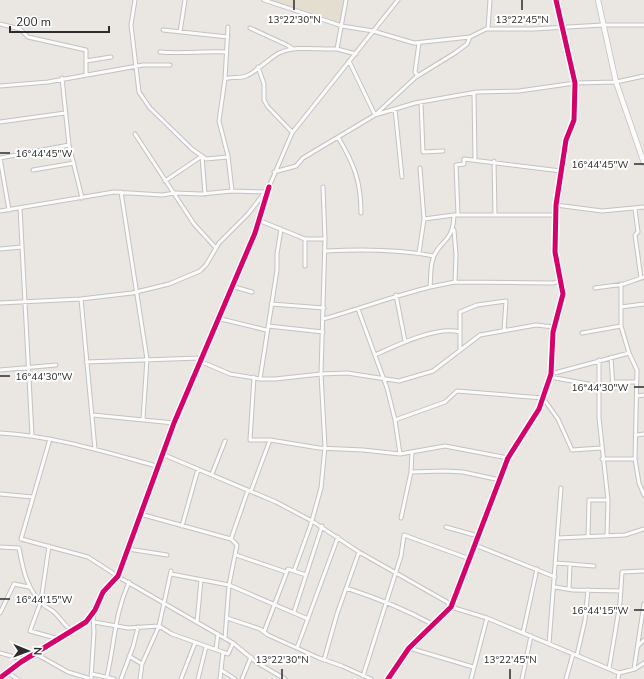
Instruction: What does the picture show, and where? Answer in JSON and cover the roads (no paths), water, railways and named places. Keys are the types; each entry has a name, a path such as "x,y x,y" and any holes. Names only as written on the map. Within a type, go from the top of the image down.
{"street":[{"path":"135,0 131,25 139,92 150,108 206,159 228,157"},
{"path":"180,32 185,0"},
{"path":"264,0 342,26 373,30 402,40 418,43 470,37 488,29 644,25"},
{"path":"337,49 346,0"},
{"path":"0,678 58,638 86,622 93,615 104,592 118,576 157,466 200,358 255,233 274,172 292,132 398,0"},
{"path":"488,29 490,0"},
{"path":"388,679 410,648 451,607 508,458 539,410 550,376 554,327 563,294 555,252 555,215 566,140 574,120 575,82 556,0"},
{"path":"598,0 616,82 644,163"},
{"path":"0,24 20,29 28,37 86,50 86,74"},
{"path":"228,27 225,79 219,121 228,157 232,191"},
{"path":"250,28 288,45 293,49"},
{"path":"163,30 228,37"},
{"path":"274,172 296,166 303,158 375,115 418,76 467,44 470,37"},
{"path":"418,43 415,72 418,76"},
{"path":"225,79 232,76 246,76 280,53 293,49 337,49 356,54"},
{"path":"160,52 226,52"},
{"path":"86,61 111,57"},
{"path":"349,61 375,115"},
{"path":"0,86 40,83 137,66 170,65"},
{"path":"258,67 264,84 264,100 268,107 292,132"},
{"path":"375,115 421,102 474,93 519,91 575,82 616,82 644,76"},
{"path":"62,78 70,145 82,198"},
{"path":"474,93 475,160"},
{"path":"421,102 423,152 444,151"},
{"path":"395,109 402,177"},
{"path":"0,122 65,113"},
{"path":"135,134 194,224 216,248"},
{"path":"338,137 357,174 361,199 360,213"},
{"path":"9,210 0,158 70,145"},
{"path":"165,181 202,156"},
{"path":"202,156 205,194"},
{"path":"458,215 456,165 464,164 464,158 561,171"},
{"path":"494,162 495,214"},
{"path":"33,170 74,163"},
{"path":"419,253 424,219 420,168"},
{"path":"0,303 81,299 136,292 169,284 200,271 206,266 216,248 248,214 269,187"},
{"path":"294,571 322,488 325,447 321,374 326,251 323,187"},
{"path":"0,211 45,202 121,192 162,195 175,193 205,194 232,191 266,192"},
{"path":"121,192 147,360 143,420"},
{"path":"556,205 602,211 644,207"},
{"path":"20,208 32,435"},
{"path":"595,288 621,284 643,278 635,235 638,232 635,209"},
{"path":"454,215 456,256 455,282"},
{"path":"424,219 454,215 555,215"},
{"path":"258,220 305,238 325,239"},
{"path":"260,378 281,229"},
{"path":"430,287 434,256 450,238 454,229"},
{"path":"305,238 305,266"},
{"path":"0,249 22,247"},
{"path":"326,251 354,249 419,253 434,256"},
{"path":"323,319 358,309 396,295 455,282 552,283 561,281"},
{"path":"621,284 621,326 629,352 637,370 635,459 639,483 644,495"},
{"path":"231,286 252,292"},
{"path":"396,295 405,341"},
{"path":"81,299 95,449"},
{"path":"460,349 460,312 477,305 506,301 504,330"},
{"path":"271,304 324,308"},
{"path":"621,308 644,304"},
{"path":"358,309 384,380 395,420 400,454"},
{"path":"218,318 266,330"},
{"path":"268,326 323,332"},
{"path":"200,358 202,362 230,374 260,378 275,379 347,373 384,380 399,381 433,371 480,335 536,326 554,327"},
{"path":"582,333 621,326"},
{"path":"375,355 405,341 445,330 460,332"},
{"path":"550,376 629,352"},
{"path":"611,357 613,389"},
{"path":"86,362 200,358"},
{"path":"599,360 598,418 608,500 607,536"},
{"path":"0,370 56,365"},
{"path":"550,376 599,386"},
{"path":"254,377 250,440 270,440 319,448 325,447 400,454 445,446 508,458"},
{"path":"612,382 637,382"},
{"path":"395,420 445,402 457,392 542,398 558,419 572,450 601,448"},
{"path":"637,396 644,395"},
{"path":"93,415 174,423"},
{"path":"0,432 32,435 95,449 157,466"},
{"path":"636,435 644,434"},
{"path":"50,439 21,539 88,557 165,604 225,638 285,679"},
{"path":"231,539 270,440"},
{"path":"212,474 225,441"},
{"path":"401,518 411,472 412,452"},
{"path":"162,454 250,491 322,526 359,552 447,602 451,607 487,618 619,673 634,669 644,663"},
{"path":"602,459 635,459"},
{"path":"182,526 198,469"},
{"path":"411,472 463,472 500,480"},
{"path":"549,644 555,587 561,488"},
{"path":"0,494 33,497"},
{"path":"588,537 589,500 608,500"},
{"path":"140,514 231,539 237,545 229,585 225,638"},
{"path":"294,612 322,526"},
{"path":"446,527 478,536"},
{"path":"558,538 625,535 644,529"},
{"path":"363,676 401,556 404,535 470,559"},
{"path":"297,648 338,536"},
{"path":"475,545 555,577"},
{"path":"0,546 19,548 24,577 29,587 43,605 54,612 66,627 72,631"},
{"path":"48,546 41,601 30,631 58,638"},
{"path":"128,549 166,555"},
{"path":"324,660 346,588 359,552"},
{"path":"236,555 286,572"},
{"path":"556,563 594,566"},
{"path":"569,589 570,564"},
{"path":"264,632 288,569 306,575"},
{"path":"523,633 537,569"},
{"path":"609,669 621,591 622,572 644,570"},
{"path":"140,679 142,664 159,626 171,572 201,580 229,585 308,619"},
{"path":"197,622 201,580"},
{"path":"107,676 114,626 129,582"},
{"path":"0,613 14,584 29,587"},
{"path":"555,587 621,591"},
{"path":"346,588 407,610 434,625"},
{"path":"577,655 585,620 588,590"},
{"path":"634,669 644,604"},
{"path":"36,654 68,672 91,679 94,622 93,615"},
{"path":"226,618 264,632 324,660 371,679"},
{"path":"471,679 487,618"},
{"path":"94,622 128,628 138,626 159,626 172,634 228,654 233,643"},
{"path":"121,679 138,626"},
{"path":"216,649 218,634"},
{"path":"522,679 531,636"},
{"path":"637,646 644,640"},
{"path":"181,679 195,642"},
{"path":"198,679 206,647"},
{"path":"410,648 473,667"},
{"path":"220,679 223,652"},
{"path":"0,653 26,660"},
{"path":"566,679 573,654"},
{"path":"129,656 142,664"},
{"path":"242,679 251,657"},
{"path":"221,670 235,679"},
{"path":"7,672 17,679"},
{"path":"618,679 619,673"},
{"path":"92,674 107,676 114,679"}]}
